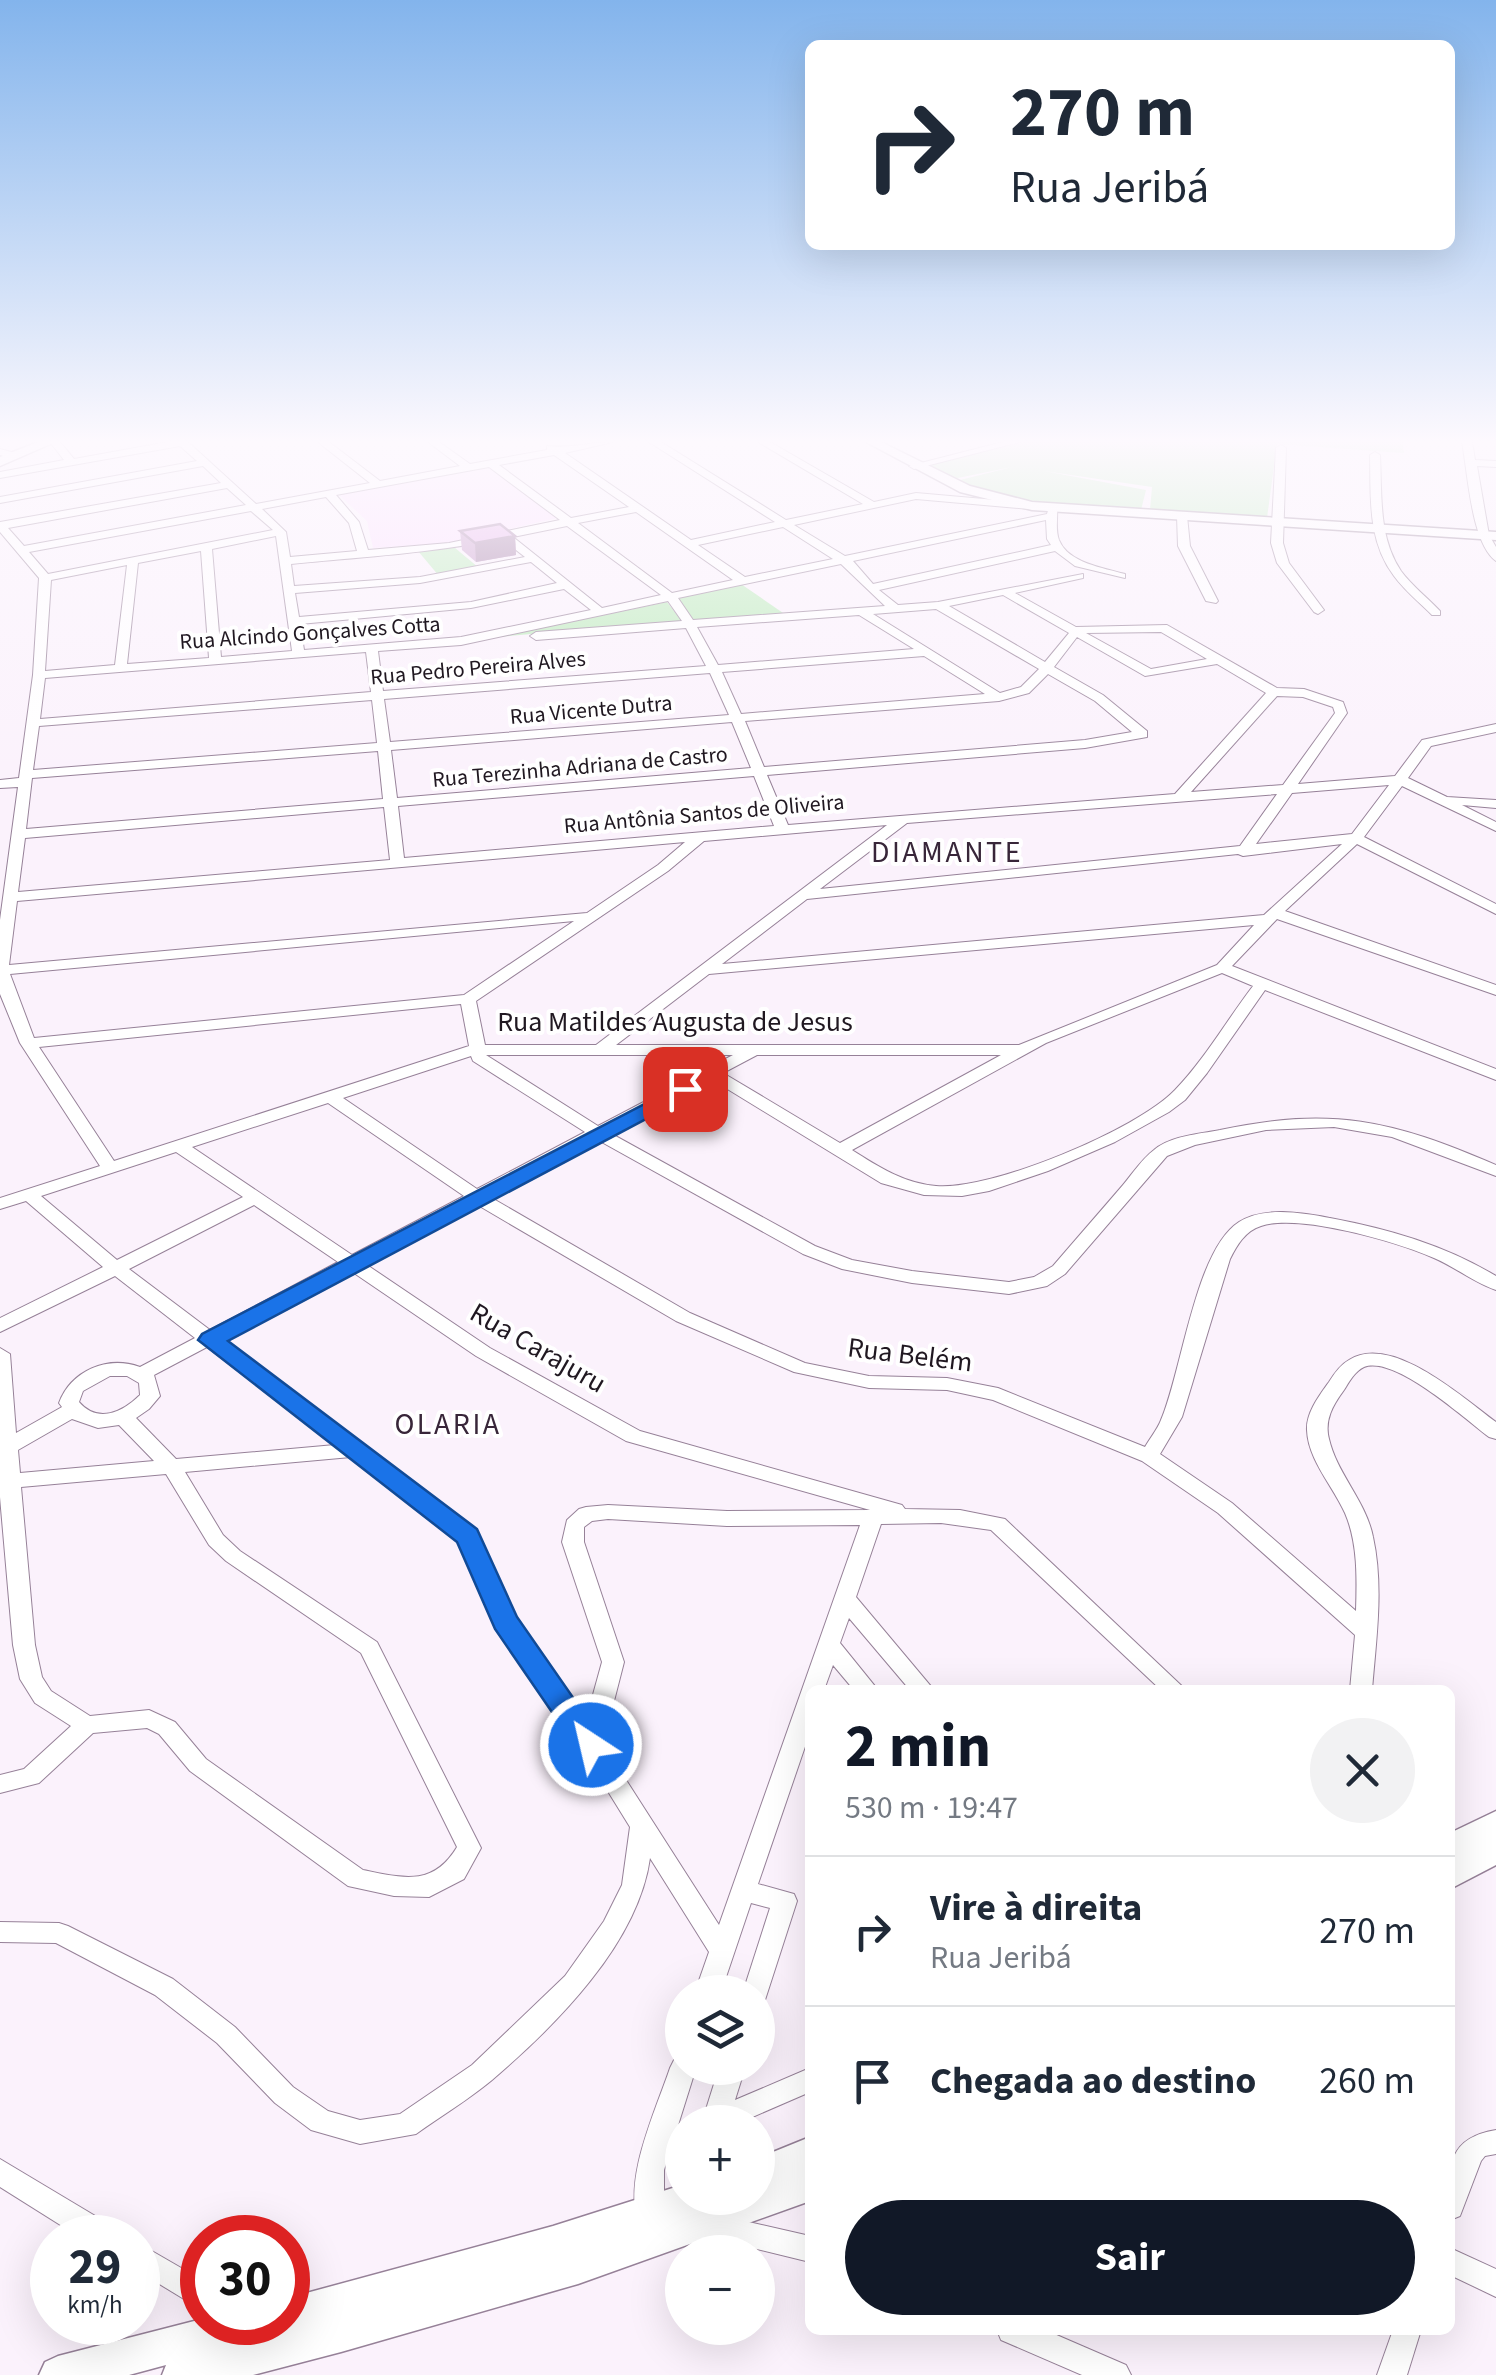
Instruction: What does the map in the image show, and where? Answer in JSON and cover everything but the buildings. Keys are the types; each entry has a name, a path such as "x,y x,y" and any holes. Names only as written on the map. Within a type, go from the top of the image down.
{"main road":[{"path":"1455,1845 1496,1823"},
{"path":"1455,1873 1496,1850"},
{"path":"775,2167 805,2155"},
{"path":"775,2193 805,2185"},
{"path":"310,2310 553,2243 654,2227 692,2215"},
{"path":"310,2321 562,2274 654,2227"},
{"path":"58,2375 192,2345"},
{"path":"181,2375 231,2345"}],"street":[{"path":"24,553 45,578 40,674 2,970 8,1000 28,1044 109,1167"},
{"path":"45,578 172,553"},
{"path":"207,553 215,660"},
{"path":"285,553 298,653"},
{"path":"286,561 385,553"},
{"path":"525,553 602,613"},
{"path":"611,553 672,598 691,624 782,830"},
{"path":"703,553 744,582"},
{"path":"833,553 896,609"},
{"name":"Rua Alcindo Gonçalves Cotta","path":"40,674 461,642 876,553"},
{"path":"870,588 1034,553"},
{"path":"1064,553 1086,567 1121,576"},
{"path":"1187,553 1212,601"},
{"path":"1282,553 1284,563 1318,610"},
{"path":"1387,553 1393,568 1436,613"},
{"path":"290,590 420,580 532,559"},
{"path":"121,668 132,561"},
{"path":"461,642 938,606 1079,576"},
{"path":"294,621 470,606 566,585"},
{"path":"1007,593 1078,630 1149,674 1220,660"},
{"path":"938,606 1047,668"},
{"path":"861,611 999,698 1025,690 1078,630 1164,628 1274,692 1304,693 1340,705 1336,722 1243,852"},
{"path":"372,648 398,864"},
{"name":"Rua Pedro Pereira Alves","path":"33,722 926,652"},
{"name":"Rua Terezinha Adriana de Castro","path":"18,834 1084,744 1142,732 1120,713 1047,668"},
{"path":"1180,796 1274,692"},
{"name":"Rua Vicente Dutra","path":"24,782 382,747 999,698"},
{"path":"840,1150 1020,1050 1222,968 1356,838 1427,743 1496,728"},
{"path":"1401,780 1496,827"},
{"name":"Rua Antônia Santos de Oliveira","path":"11,897 1401,780"},
{"path":"0,784 24,782"},
{"path":"0,796 24,782"},
{"path":"1442,799 1496,804"},
{"path":"602,1048 903,819"},
{"path":"28,1044 468,999 662,868 700,837"},
{"path":"806,895 1356,838 1496,910"},
{"path":"2,970 588,915"},
{"path":"703,970 1272,916 1496,990"},
{"path":"1222,968 1496,1075"},
{"path":"714,1074 886,1179 932,1191 960,1191 1020,1177 1157,1114 1179,1096 1262,984"},
{"path":"468,999 474,1050 479,1058 600,1134 828,1258 912,1277 1009,1288 1040,1282 1059,1270 1154,1159 1180,1144 1243,1129 1323,1119 1370,1125 1425,1139 1496,1170"},
{"name":"Rua Matildes Augusta de Jesus","path":"0,1204 474,1050 1020,1050"},
{"path":"141,1374 754,1050"},
{"name":"Rua Belém","path":"330,1097 477,1196 682,1317 786,1362 870,1382 947,1384 998,1394 1148,1456 1226,1508 1366,1632"},
{"name":"Rua Carajuru","path":"180,1147 483,1352 633,1436 803,1487 907,1513"},
{"path":"30,1196 116,1268 468,1536 505,1621 591,1745 722,1951"},
{"path":"0,1326 256,1198"},
{"path":"1148,1456 1172,1419 1221,1254 1242,1227 1268,1219 1306,1219 1408,1238 1456,1258 1496,1284"},
{"path":"0,1354 5,1487 31,1679 43,1697 88,1725"},
{"path":"1361,1685 1366,1632 1364,1536 1347,1491 1322,1449 1316,1428 1325,1404 1347,1370 1362,1360 1380,1360 1404,1367 1496,1432"},
{"path":"119,1368 141,1374 151,1388 150,1396 135,1412 123,1417 99,1421 72,1410 70,1395 83,1379 119,1368"},
{"path":"4,1450 72,1410"},
{"path":"0,1784 30,1776 88,1725 149,1718 167,1728 198,1765 358,1879 429,1888 455,1872 469,1848 369,1648 233,1556 216,1540 172,1467 123,1417"},
{"path":"5,1487 351,1450"},
{"path":"591,1745 613,1662 573,1542 574,1525 586,1514 766,1520 873,1518 907,1513 968,1516 998,1524 1170,1685"},
{"path":"815,1685 873,1518"},
{"path":"845,1598 919,1685"},
{"path":"829,1645 863,1685"},
{"path":"714,1975 805,1712"},
{"path":"0,1932 60,1934 164,1987 226,2035 284,2095 321,2121 360,2132 406,2125 480,2073 574,1984 613,1928 634,1885 642,1828"},
{"path":"742,1891 785,1901 761,1975"},
{"path":"727,2085 715,2121 805,2082"},
{"path":"654,2227 650,2170 678,2085"},
{"path":"1455,2194 1470,2154 1487,2144"},
{"path":"0,2172 70,2215"},
{"path":"710,2215 805,2247"},
{"path":"1455,2263 1496,2283"},
{"path":"1023,2335 1116,2375"},
{"path":"1392,2375 1405,2335"}],"green space":[{"path":"420,553 461,553 479,568 439,576"},
{"path":"741,584 786,615 695,622 677,598"},
{"path":"667,602 682,621 497,637"}],"district":[{"name":"DIAMANTE","path":"947,852"},
{"name":"OLARIA","path":"448,1424"}],"route":[{"path":"591,1745 505,1621 468,1536 210,1340 685,1089"}]}
